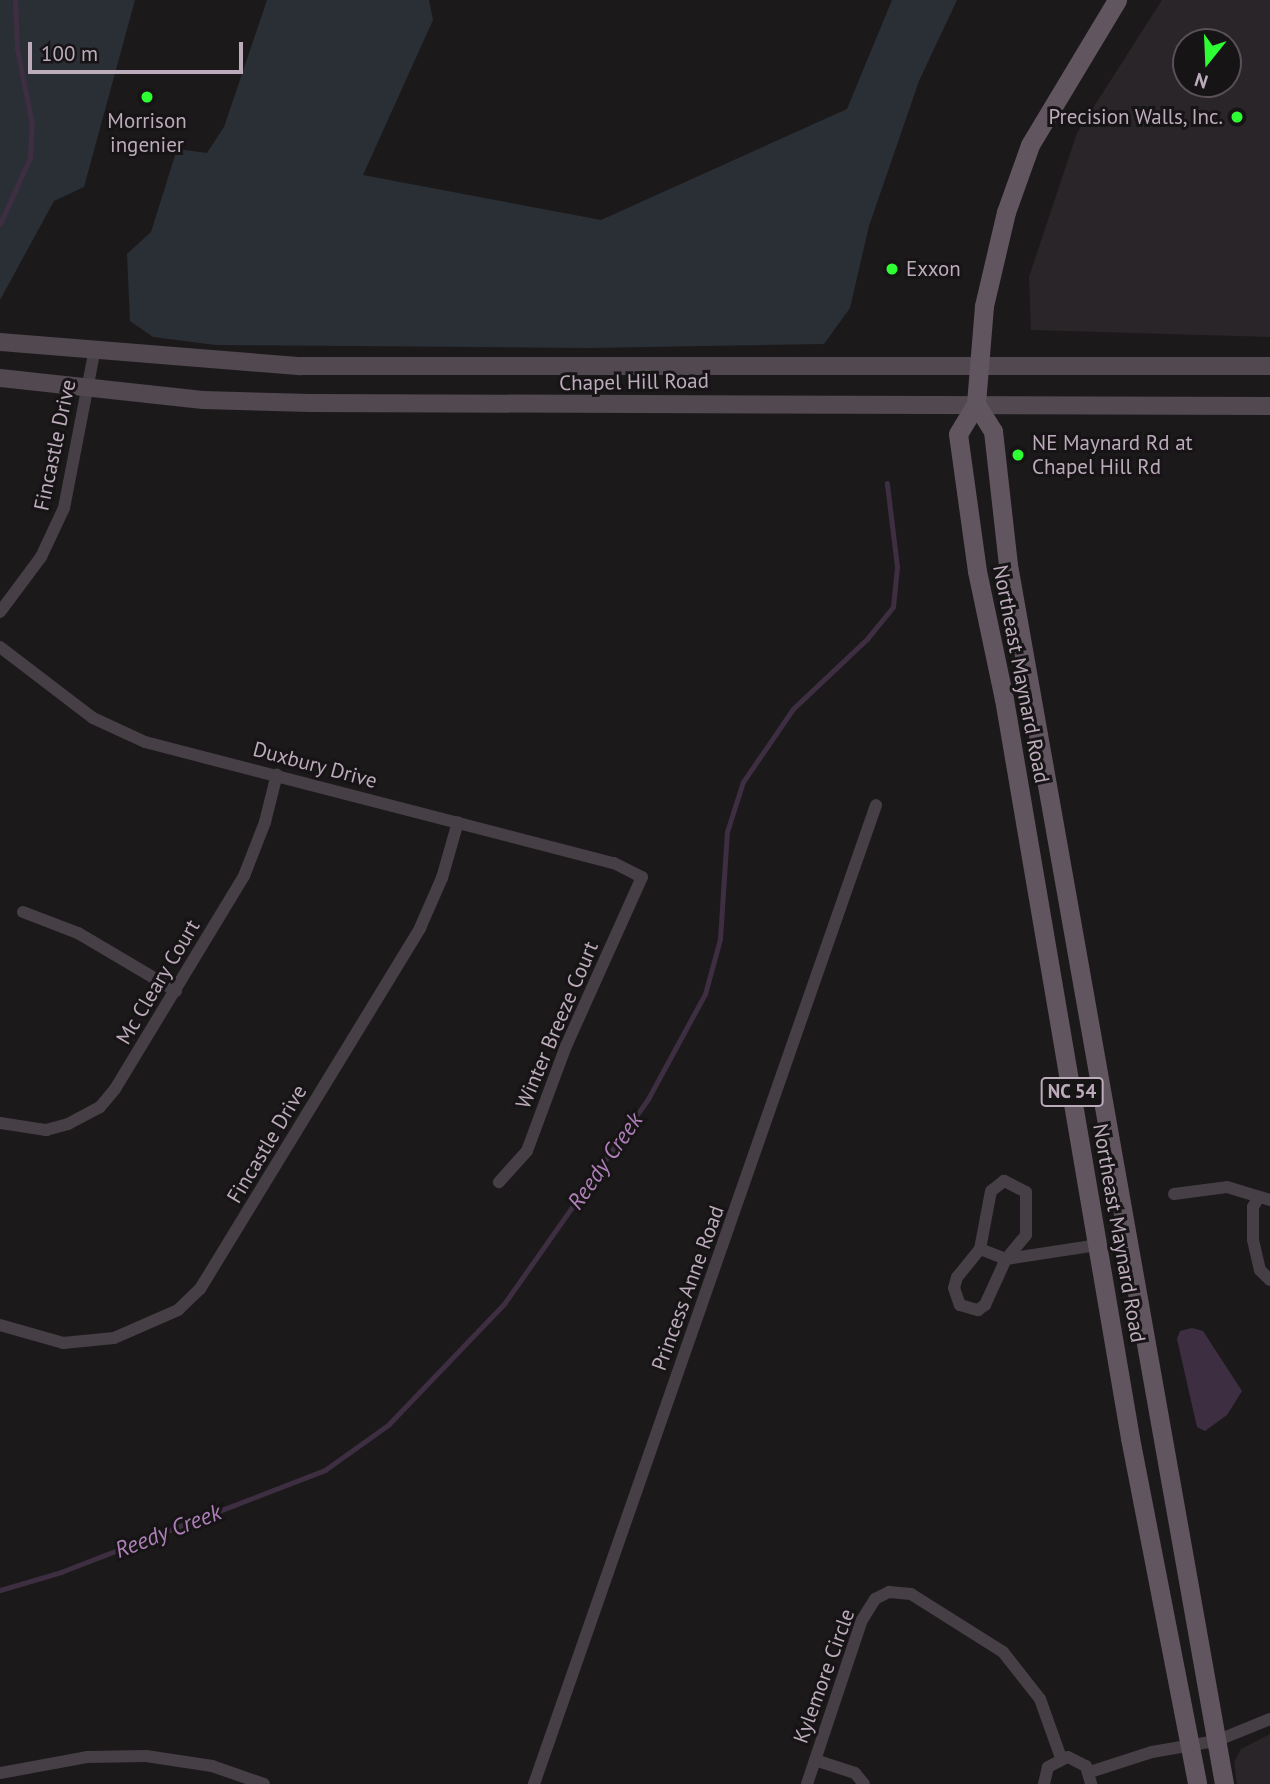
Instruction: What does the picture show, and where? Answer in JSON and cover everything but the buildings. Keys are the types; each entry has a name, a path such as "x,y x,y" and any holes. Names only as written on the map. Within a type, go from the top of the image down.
{"main road":[{"name":"Northeast Maynard Road","path":"1118,0 1030,145 1006,212 984,306 976,404 958,434 970,524 1059,1009 1097,1245 1187,1745 1197,1784"},
{"name":"Chapel Hill Road","path":"0,342 94,353 301,366 1270,366"},
{"name":"Chapel Hill Road","path":"0,378 85,390 297,403 1270,406"},
{"name":"Northeast Maynard Road","path":"976,404 993,431 1008,565 1224,1784"}],"street":[{"name":"Fincastle Drive","path":"0,612 41,557 64,508 94,353"},
{"name":"Duxbury Drive","path":"0,647 93,718 121,733 614,863 642,877"},
{"name":"Mc Cleary Court","path":"0,1123 47,1130 100,1107 176,991 250,864 277,774"},
{"name":"Princess Anne Road","path":"534,1784 876,805"},
{"name":"Fincastle Drive","path":"0,1325 63,1343 114,1338 178,1310 200,1289 420,928 442,878 458,822"},
{"name":"Winter Breeze Court","path":"499,1182 527,1151 566,1046 642,877"},
{"path":"23,912 78,933 176,991"},
{"path":"1004,1181 1014,1182 1029,1200 1026,1235 1006,1259 992,1297 978,1310 960,1305 954,1288 957,1277 980,1249 991,1191 1004,1181"},
{"path":"1174,1194 1227,1187 1265,1198"},
{"path":"1265,1198 1253,1207 1253,1240 1260,1270 1270,1280"},
{"path":"980,1249 1006,1259 1097,1245"},
{"name":"Kylemore Circle","path":"807,1784 868,1607 882,1594 898,1591 946,1614 1003,1652 1040,1699 1062,1758"},
{"path":"1044,1784 1048,1768 1062,1758 1075,1758 1091,1778 1187,1745 1216,1741 1270,1719"},
{"path":"0,1773 87,1757 146,1756 212,1766 264,1784"},
{"path":"815,1760 855,1773 864,1784"}],"shaded area":[{"path":"0,0 135,0 84,187 54,201 0,300"},
{"path":"267,0 429,0 433,20 363,175 601,220 847,109 892,0 957,0 919,81 869,226 850,308 824,344 588,348 216,345 153,337 130,321 127,254 151,232 177,149 207,153 224,127"},
{"path":"1162,0 1270,0 1270,337 1031,330 1029,277 1077,133"},
{"path":"1192,1328 1203,1331 1242,1391 1227,1415 1205,1431 1197,1427 1177,1339 1180,1331"},
{"path":"1270,1734 1270,1784 1237,1784 1234,1762 1241,1749"}],"waterway":[{"path":"0,224 30,158 32,124 17,49 15,0"},
{"name":"Reedy Creek","path":"0,1590 61,1572 325,1470 388,1425 504,1304 648,1099 705,994 720,939 727,832 743,782 793,709 867,639 893,607 897,567 887,484"}],"place":[{"name":"Morrison ingenier","path":"147,97"},
{"name":"Precision Walls, Inc.","path":"1237,117"},
{"name":"Exxon","path":"892,269"},
{"name":"NE Maynard Rd at Chapel Hill Rd","path":"1018,455"}]}
